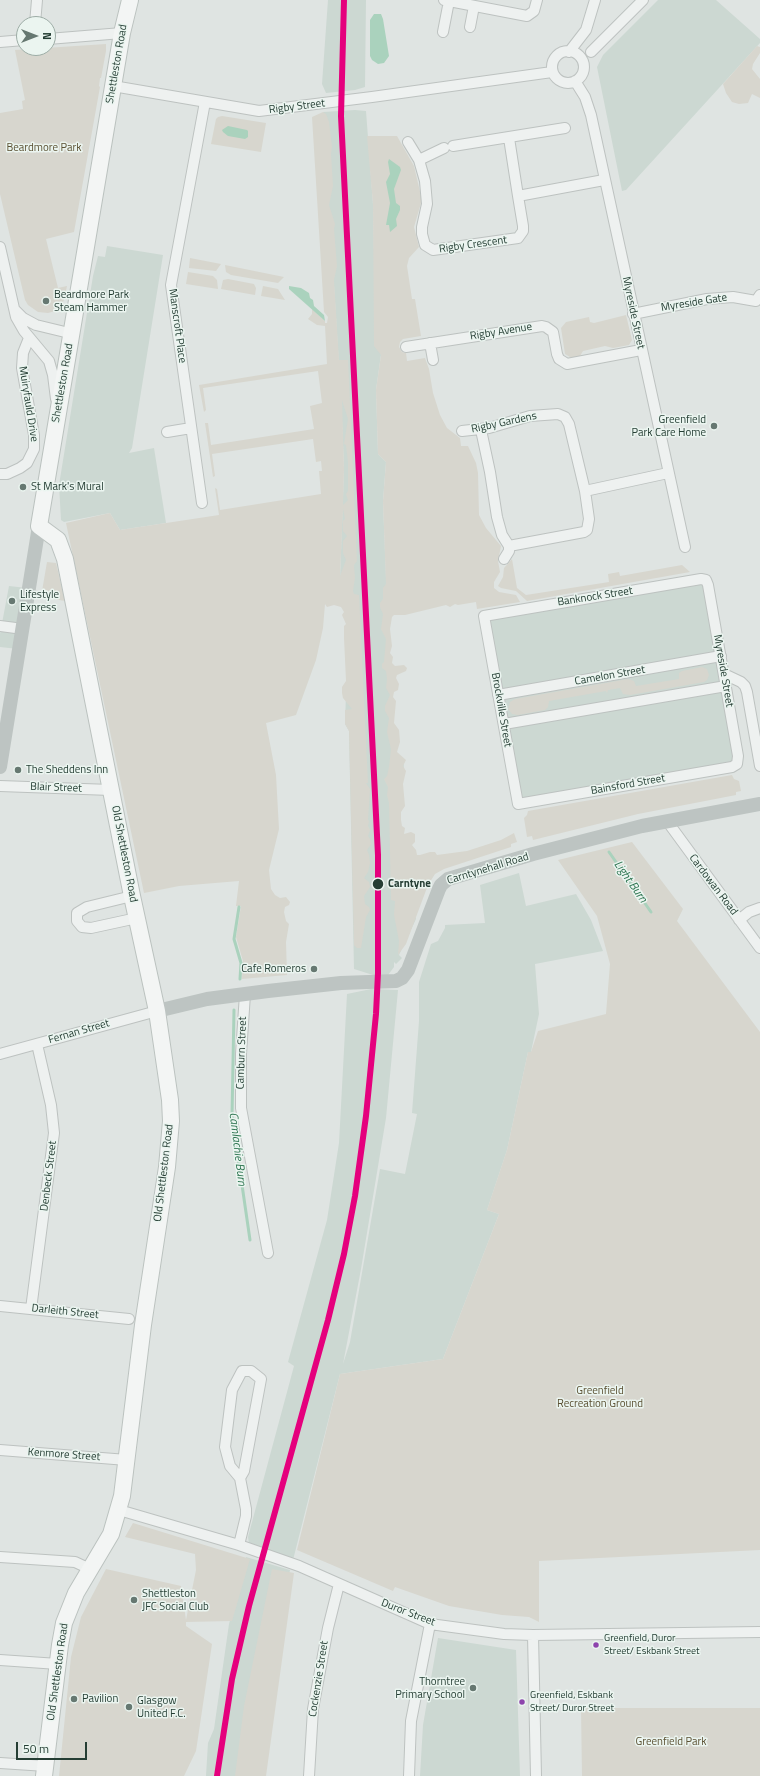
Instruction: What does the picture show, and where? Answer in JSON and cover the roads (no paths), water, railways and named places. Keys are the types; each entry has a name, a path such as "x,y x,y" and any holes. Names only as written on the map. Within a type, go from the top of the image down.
{"main road":[{"name":"Shettleston Road","path":"39,526 122,33 130,0"},
{"name":"Old Shettleston Road","path":"39,526 58,540 66,559 132,896 157,1011 170,1100 170,1142 143,1320 127,1460 119,1510 111,1534 76,1593 67,1614 62,1633 45,1771"}],"street":[{"path":"36,16 37,0"},
{"path":"443,32 447,1 527,16 534,11 537,0"},
{"path":"569,52 586,30 595,0"},
{"path":"591,52 643,0"},
{"path":"470,27 474,6"},
{"path":"56,38 122,33"},
{"path":"0,42 16,41"},
{"path":"569,52 578,56 583,64 581,76 575,81 566,83 562,82 554,76 552,72 553,62 559,54 569,52"},
{"name":"Rigby Street","path":"113,86 251,110 269,111 552,72"},
{"name":"Myreside Street","path":"575,81 585,97 590,115 668,473 686,547"},
{"name":"Manscroft Place","path":"202,504 171,285 205,102"},
{"path":"420,160 448,147 565,128"},
{"name":"Rigby Crescent","path":"408,142 420,160 427,194 422,234 425,244 428,248 433,250 518,238 523,231 509,138"},
{"path":"518,196 604,180"},
{"path":"0,247 3,271 13,309 19,323 29,338 45,355 51,368 58,417"},
{"name":"Myreside Gate","path":"633,314 719,298 744,298 758,300"},
{"path":"13,309 23,318 36,325 72,336"},
{"name":"Rigby Avenue","path":"406,347 546,326 553,332 559,359 567,364 641,350"},
{"name":"Muiryfauld Drive","path":"0,474 7,474 20,468 26,463 34,449 34,436 22,368 23,353 29,338"},
{"path":"430,343 433,360"},
{"name":"Rigby Gardens","path":"462,432 481,430 530,416 562,415 569,424 585,491 589,519 587,530 584,532 509,546"},
{"path":"167,432 191,428"},
{"path":"481,430 490,472 495,507 502,535 509,546 509,551 504,559"},
{"path":"585,491 668,473"},
{"name":"Shettleston Road","path":"0,768 39,526"},
{"name":"Banknock Street","path":"484,616 686,581 701,579 706,580"},
{"name":"Myreside Street","path":"706,580 738,756 737,764"},
{"name":"Brockville Street","path":"484,616 518,804"},
{"path":"0,626 23,629"},
{"name":"Camelon Street","path":"498,695 721,656"},
{"path":"724,674 741,682 745,686 760,766"},
{"path":"504,724 726,686"},
{"name":"Bainsford Street","path":"518,804 732,767 737,764"},
{"name":"Blair Street","path":"0,786 111,790"},
{"name":"Carntynehall Road","path":"157,1011 207,999 245,994 329,984 396,981 402,978 408,970 439,889 444,882 455,877 533,854 667,821 760,804"},
{"name":"Cardowan Road","path":"667,821 760,948"},
{"path":"132,896 87,907 78,913 76,922 82,927 91,928 137,918"},
{"path":"739,920 749,912 760,908"},
{"name":"Camburn Street","path":"245,994 241,1054 241,1108 268,1253"},
{"name":"Fernan Street","path":"0,1054 157,1011"},
{"name":"Denbeck Street","path":"31,1309 54,1133 51,1105 37,1044"},
{"name":"Darleith Street","path":"0,1306 129,1319"},
{"path":"239,1545 246,1516 240,1478 230,1466 226,1447 232,1390 242,1371 251,1371 261,1379 244,1471 240,1478"},
{"name":"Kenmore Street","path":"0,1450 127,1460"},
{"name":"Duror Street","path":"119,1510 239,1545 299,1566 430,1624 504,1634 533,1635 760,1632"},
{"path":"0,1557 75,1562 90,1569"},
{"name":"Cockenzie Street","path":"309,1776 313,1709 328,1628 339,1584"},
{"path":"409,1776 411,1721 430,1624"},
{"path":"533,1635 536,1776"},
{"path":"0,1660 58,1664"},
{"path":"0,1763 45,1771"}],"waterway":[{"name":"Light Burn","path":"609,852 651,912"},
{"name":"Camlachie Burn","path":"239,907 234,939 241,963 240,979"},
{"name":"Camlachie Burn","path":"234,1010 232,1116 250,1240"}],"place":[{"name":"Beardmore Park Steam Hammer","path":"46,301"},
{"name":"Greenfield Park Care Home","path":"714,426"},
{"name":"St Mark's Mural","path":"23,487"},
{"name":"Lifestyle Express","path":"12,601"},
{"name":"The Sheddens Inn","path":"18,770"},
{"name":"Carntyne","path":"378,884"},
{"name":"Cafe Romeros","path":"314,969"},
{"name":"Shettleston JFC Social Club","path":"134,1600"},
{"name":"Greenfield, Duror Street/ Eskbank Street","path":"596,1645"},
{"name":"Thorntree Primary School","path":"473,1688"},
{"name":"Pavilion","path":"74,1699"},
{"name":"Greenfield, Eskbank Street/ Duror Street","path":"522,1702"},
{"name":"Glasgow United F.C.","path":"129,1707"}],"park label":[{"name":"Beardmore Park","path":"44,148"},
{"name":"Greenfield Recreation Ground","path":"600,1397"},
{"name":"Greenfield Park","path":"671,1742"}]}
